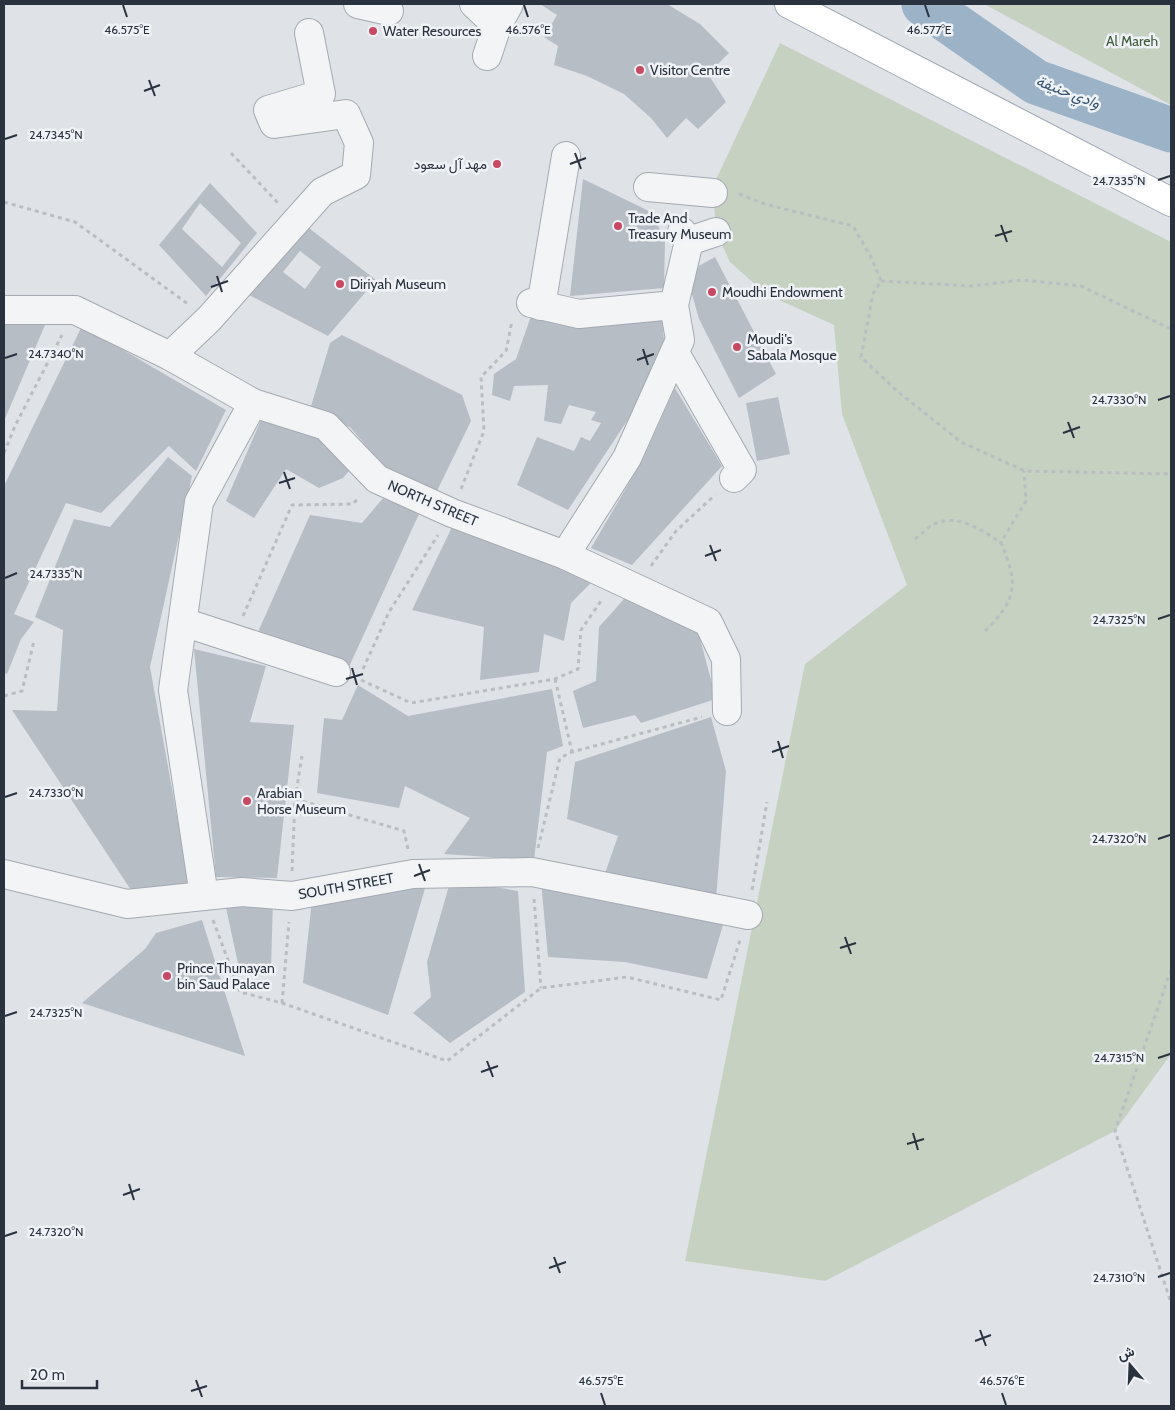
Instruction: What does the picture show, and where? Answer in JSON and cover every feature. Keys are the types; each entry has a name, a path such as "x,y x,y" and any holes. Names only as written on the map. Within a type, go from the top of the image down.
{"main road":[{"path":"789,4 1171,202"}],"street":[{"path":"358,4 389,11"},
{"path":"474,4 503,15 487,56"},
{"path":"170,356 209,319 322,192 356,175 359,143 346,114 274,124 268,110 321,94 308,33"},
{"path":"566,156 536,305 579,314 674,305"},
{"path":"648,187 713,193"},
{"path":"565,555 627,458 680,340 674,305 686,236 716,232"},
{"name":"NORTH STREET","path":"4,310 74,310 170,356 253,403 326,426 376,478 452,513 565,555 708,622 726,658 728,710"},
{"path":"674,353 742,470 734,478"},
{"path":"204,896 173,690 199,502 253,403"},
{"path":"183,622 336,672"},
{"name":"SOUTH STREET","path":"4,874 127,904 242,892 292,896 413,874 532,872 748,915"}],"path":[{"path":"231,153 296,222"},
{"path":"713,193 736,193 765,204 853,226 872,258 881,281"},
{"path":"4,202 76,222 209,319"},
{"path":"881,281 971,286 1022,280 1081,286 1171,329"},
{"path":"881,281 873,294 861,357 897,391 961,442 1024,470 1171,474"},
{"path":"4,453 15,426 74,310"},
{"path":"1002,543 1026,501 1024,470"},
{"path":"232,638 292,505 353,504 376,478"},
{"path":"336,672 359,679 411,703 555,679 578,669 581,630 676,531 734,478"},
{"path":"915,539 937,523 961,520 982,530 1002,543 1014,578 1011,595 1003,614 985,632"},
{"path":"4,696 22,691 34,641"},
{"path":"555,679 572,752"},
{"path":"541,988 532,872 560,758 572,752 728,710"},
{"path":"295,799 404,830 413,874"},
{"path":"204,896 240,992 282,1003 446,1061 541,988 627,977 722,1000 748,915 767,802"},
{"path":"1171,970 1115,1131 1171,1303"}],"green space":[{"name":"Al Mareh","path":"984,4 1171,4 1171,105"},
{"path":"780,43 1171,242 1171,1054 1115,1131 825,1281 685,1261 805,664 907,585 842,414 834,325 766,294 730,262 716,232 713,186"}],"building":[{"name":"Visitor Centre","path":"540,4 667,4 700,24 729,53 708,74 726,102 698,129 686,118 667,138 651,118 624,94 587,76 554,65 558,46 544,37 557,15"},
{"name":"Trade And Treasury Museum","path":"583,179 651,212 665,240 664,288 570,296"},
{"path":"210,183 257,233 206,296 159,245","holes":["200,203 241,243 222,267 182,229"]},
{"name":"Diriyah Museum","path":"305,225 376,280 328,336 249,295","holes":["300,251 321,267 305,289 283,272"]},
{"name":"Moudi's Sabala Mosque","path":"715,257 776,374 739,398 699,319 686,273"},
{"path":"531,316 574,327 662,320 666,362 568,510 517,485 537,437 574,451 581,437 590,441 601,423 591,420 596,412 569,405 561,424 544,421 548,385 514,386 510,401 492,395 494,374 516,359"},
{"path":"4,318 48,318 4,421"},
{"path":"82,326 226,410 196,471 169,446 101,513 66,503 14,614 34,622 21,639 7,674 4,673 4,486"},
{"path":"342,335 462,395 471,421 434,497 389,473 350,427 309,413 330,343"},
{"path":"675,388 722,466 632,565 591,548 643,459"},
{"path":"778,397 790,454 757,461 746,403"},
{"path":"261,420 327,441 354,465 343,478 319,488 286,469 254,518 226,501"},
{"path":"168,457 192,476 150,667 189,883 131,890 12,710 57,711 63,630 35,617 74,519 110,527"},
{"path":"384,497 419,514 348,669 258,632 310,515 362,523"},
{"path":"453,525 595,579 571,603 564,641 544,634 539,672 480,680 484,627 412,610"},
{"path":"633,589 698,631 716,699 641,723 635,715 583,728 573,691 596,681 599,627"},
{"name":"Arabian Horse Museum","path":"194,649 266,666 250,722 294,725 277,878 216,877"},
{"path":"358,685 408,716 552,689 563,746 547,752 534,860 444,854 470,818 405,786 399,808 317,793 324,718 342,720"},
{"path":"711,717 726,771 716,900 602,882 618,836 567,819 575,762"},
{"path":"451,879 518,891 525,992 450,1043 413,1013 431,997 427,962"},
{"path":"541,881 725,918 707,979 625,962 548,957"},
{"path":"426,885 388,1015 303,983 312,900"},
{"path":"273,900 271,969 239,968 225,903"},
{"name":"Prince Thunayan bin Saud Palace","path":"202,920 245,1056 82,1003 145,949 156,933"}],"waterway":[{"name":"وادي حنيفة","path":"924,4 1036,82 1171,130"}],"place":[{"name":"Water Resources","path":"373,31"},
{"name":"Visitor Centre","path":"640,70"},
{"name":"مهد آل سعود","path":"497,164"},
{"name":"Trade And Treasury Museum","path":"618,226"},
{"name":"Diriyah Museum","path":"340,284"},
{"name":"Moudhi Endowment","path":"712,292"},
{"name":"Moudi's Sabala Mosque","path":"737,347"},
{"name":"Arabian Horse Museum","path":"247,801"},
{"name":"Prince Thunayan bin Saud Palace","path":"167,976"}]}
